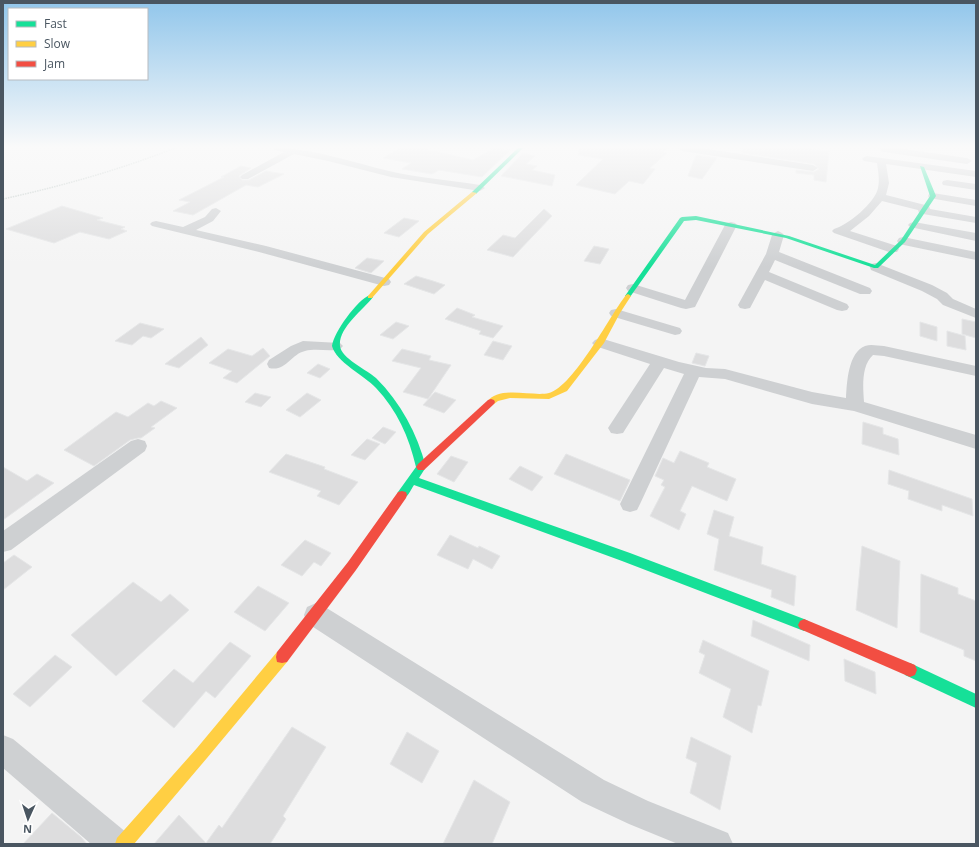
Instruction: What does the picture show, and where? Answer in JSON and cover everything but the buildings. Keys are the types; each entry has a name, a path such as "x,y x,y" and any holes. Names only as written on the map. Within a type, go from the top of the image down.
{"street":[{"path":"335,346 339,335 349,321 417,243 433,227 480,188"},
{"path":"883,188 879,197 866,212 839,231 898,245 976,256"},
{"path":"930,188 933,196"},
{"path":"933,196 976,203"},
{"path":"876,267 898,245 914,225 933,196"},
{"path":"879,197 924,209 976,220"},
{"path":"184,231 209,219 216,211"},
{"path":"123,844 214,740 316,615 421,467 495,399 510,395 549,396 564,389 600,343 616,313 682,219 696,218 778,235 807,243 876,267 927,288 942,296 948,302 976,314"},
{"path":"156,224 262,249 384,282"},
{"path":"633,288 686,304 692,303 731,225"},
{"path":"914,225 976,237"},
{"path":"745,305 772,254 778,235"},
{"path":"772,254 865,291"},
{"path":"762,274 842,307"},
{"path":"616,313 675,331"},
{"path":"600,343 693,371 725,374 812,398 855,405 976,442"},
{"path":"275,364 302,346 335,346"},
{"path":"335,346 340,354 368,375 397,408 413,434 421,467"},
{"path":"855,405 858,367 862,357 869,350 884,351 976,371"},
{"path":"617,428 660,361"},
{"path":"630,504 693,371"},
{"path":"3,543 138,446"},
{"path":"413,480 769,611 908,668 976,701"},
{"path":"316,615 593,791 640,813 717,844"},
{"path":"3,749 116,844"}],"path":[{"path":"3,199 56,188"}],"traffic: fast":[{"path":"474,193 480,188"},
{"path":"628,296 682,219 696,218 787,237 876,267 903,241 933,196 930,188"},
{"path":"370,297 339,333 336,346 340,355 371,378 389,398 409,430 421,467 402,495"},
{"path":"413,480 626,557 804,625"},
{"path":"910,670 976,701"}],"traffic: slow":[{"path":"370,297 426,233 474,193"},
{"path":"491,402 495,399 510,395 549,396 564,389 600,343 616,313 628,296"},
{"path":"123,844 202,753 282,657"}],"traffic: jam":[{"path":"421,467 491,402"},
{"path":"282,657 352,566 402,495"},
{"path":"804,625 910,670"}]}
